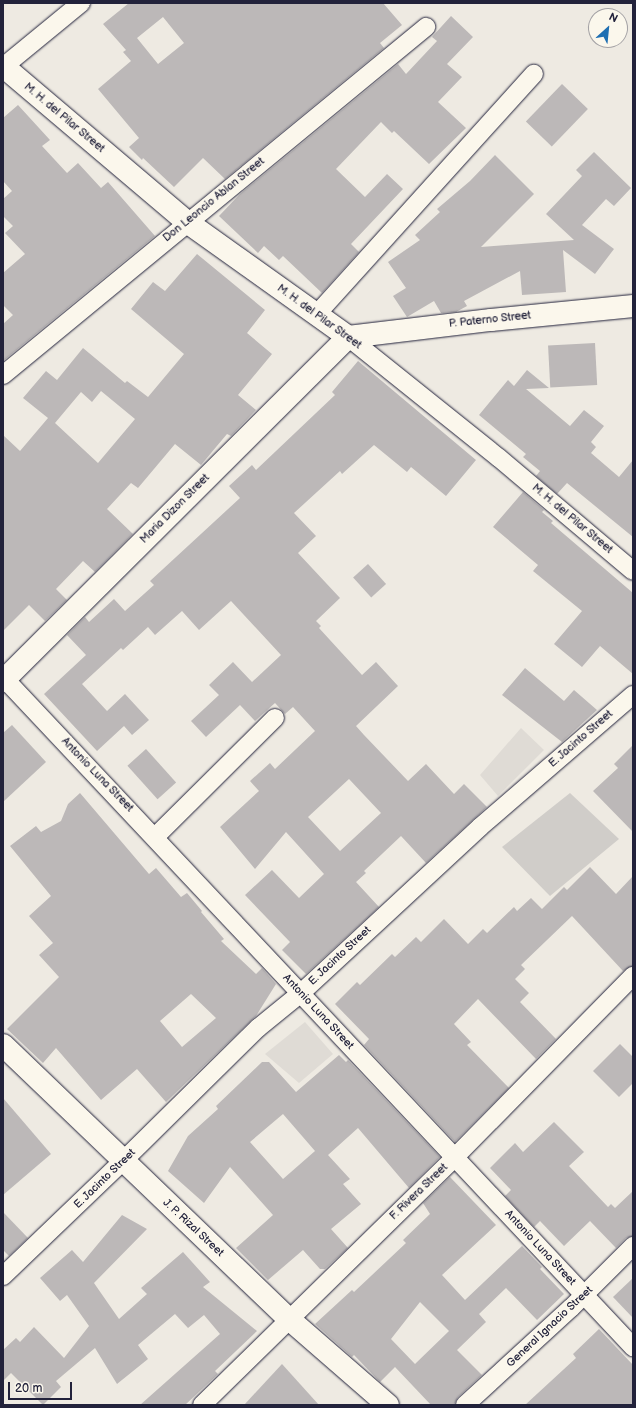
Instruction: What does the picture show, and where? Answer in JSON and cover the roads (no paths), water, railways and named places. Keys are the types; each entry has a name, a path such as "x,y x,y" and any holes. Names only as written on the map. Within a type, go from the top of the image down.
{"main road":[{"name":"M. H. del Pilar Street","path":"3,67 187,222 348,338"},
{"name":"P. Paterno Street","path":"348,338 492,320 633,306"},
{"name":"Maria Dizon Street","path":"4,679 348,338"},
{"name":"J. P. Rizal Street","path":"3,1045 289,1319 388,1405"}],"street":[{"path":"3,67 81,3"},
{"name":"Don Leoncio Ablan Street","path":"3,374 426,27"},
{"path":"316,314 534,74"},
{"name":"M. H. del Pilar Street","path":"348,338 499,458 633,571"},
{"name":"Antonio Luna Street","path":"4,679 155,837 633,1347"},
{"name":"E. Jacinto Street","path":"5,1271 123,1161 258,1028 301,993 480,827 633,695"},
{"path":"155,837 275,718"},
{"name":"F. Rivera Street","path":"202,1405 455,1157 633,976"},
{"name":"General Ignacio Street","path":"465,1405 585,1295 633,1246"}]}
